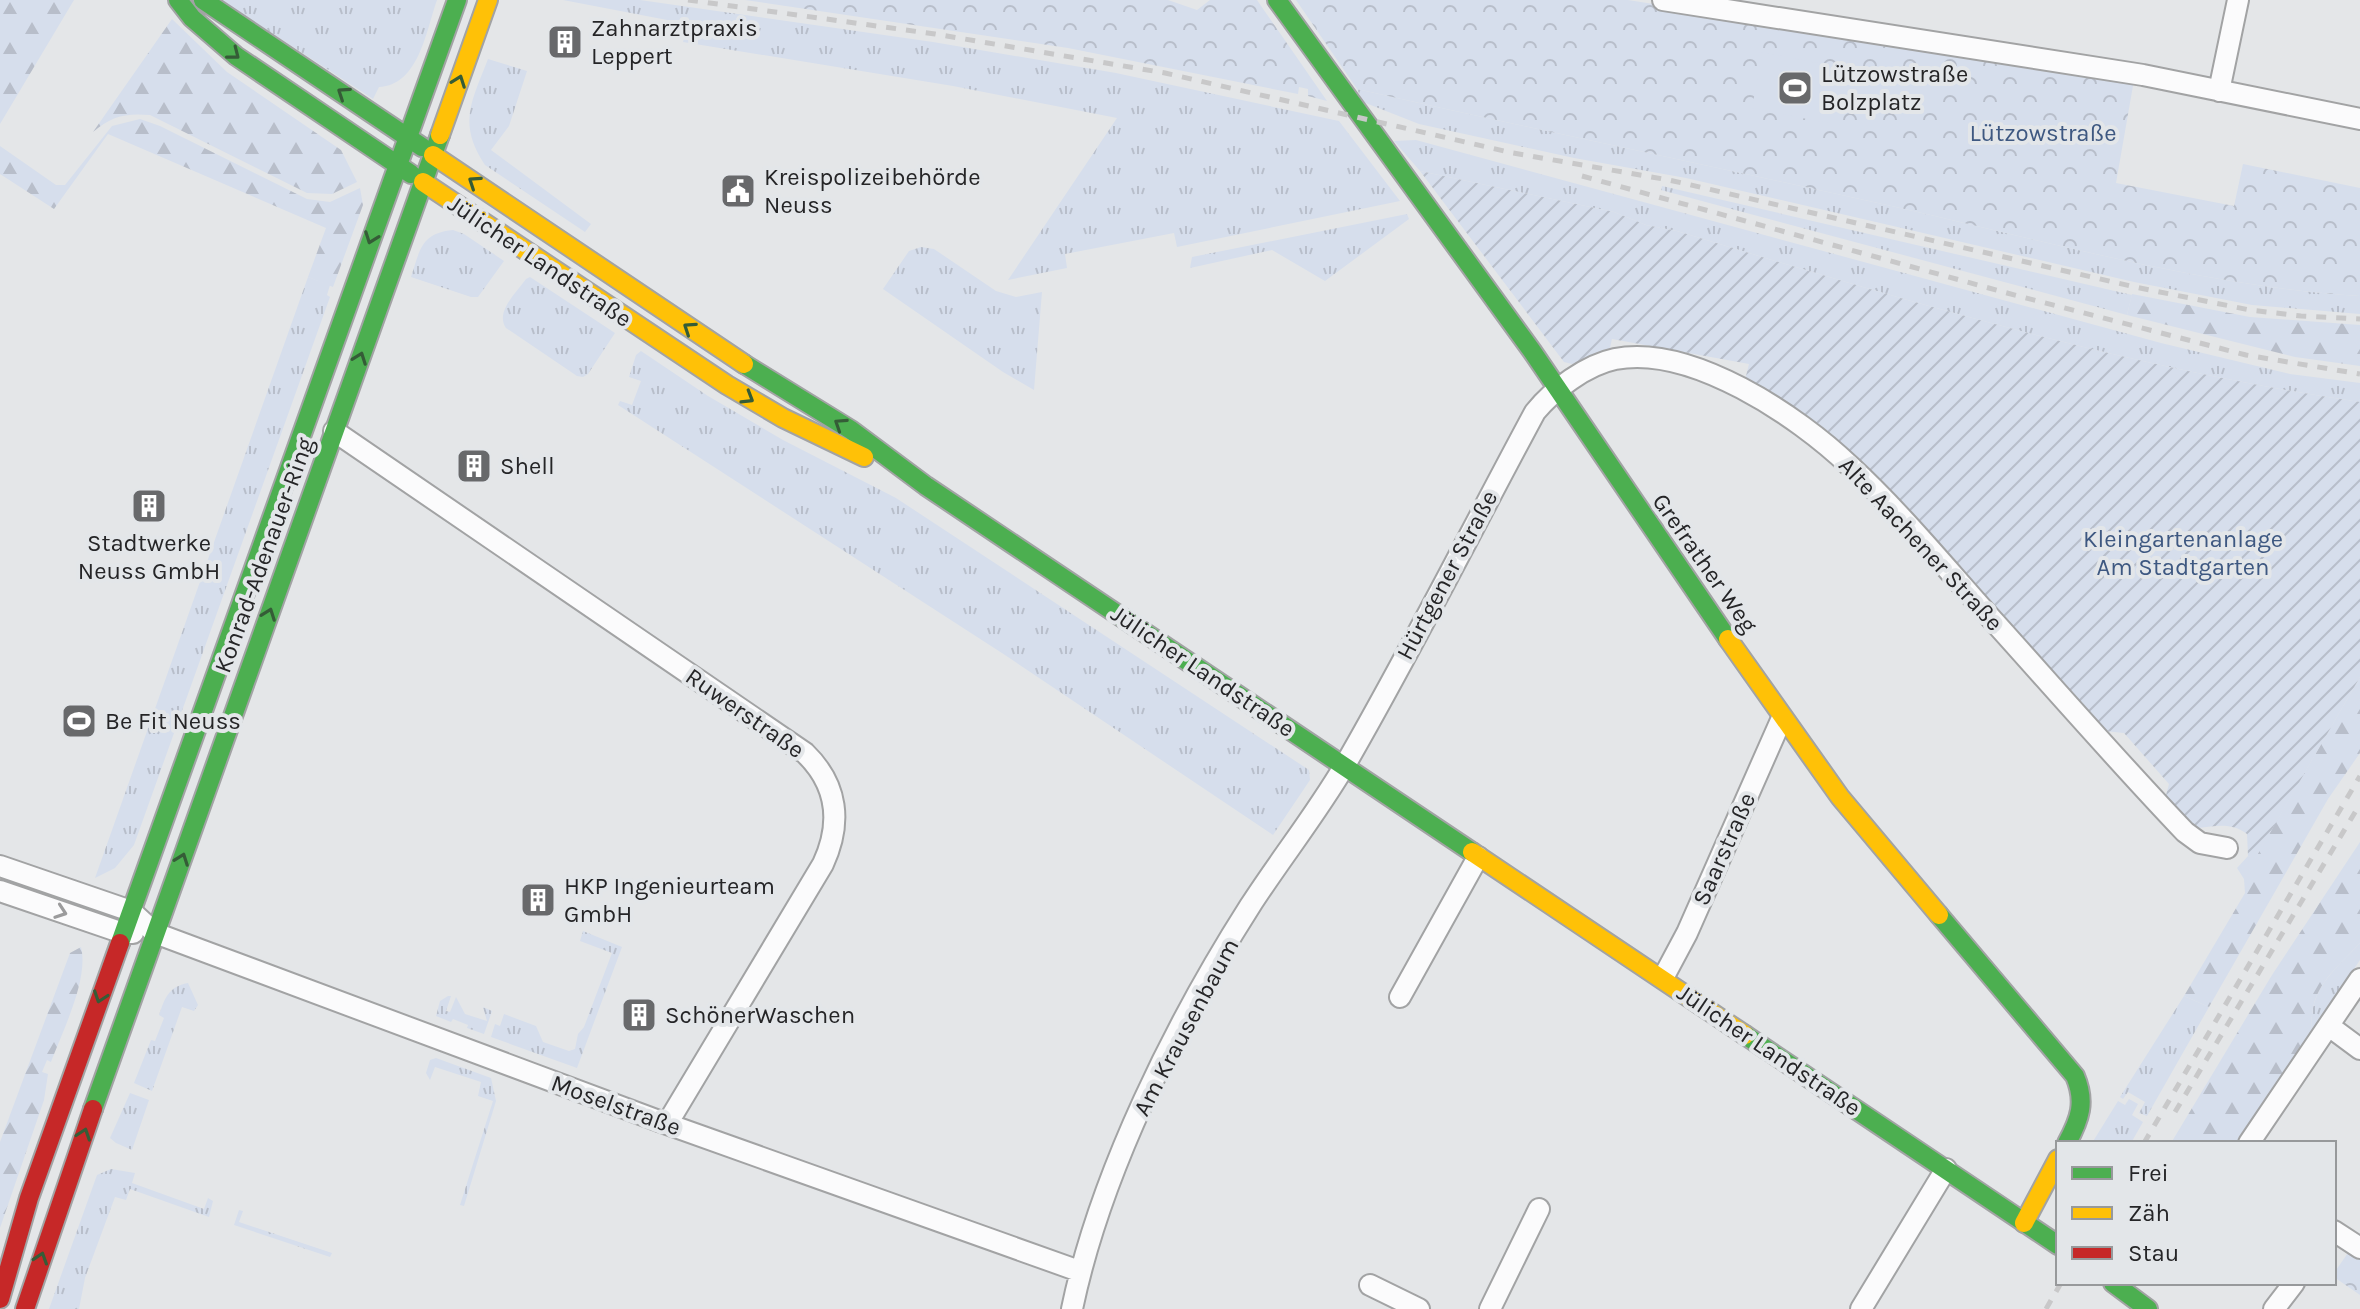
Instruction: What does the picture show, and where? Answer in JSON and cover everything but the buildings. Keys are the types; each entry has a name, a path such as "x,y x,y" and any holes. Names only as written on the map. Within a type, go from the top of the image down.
{"main road":[{"name":"Jülicher Landstraße","path":"178,0 192,18 236,56 768,410 901,477 926,486"},
{"name":"Jülicher Landstraße","path":"203,0 718,347 841,424 926,486 2056,1244"},
{"name":"Konrad-Adenauer-Ring","path":"0,1299 29,1198 457,0"},
{"name":"Konrad-Adenauer-Ring","path":"25,1309 155,933 488,0"},
{"name":"Grefrather Weg","path":"1277,0 1385,152 1460,249 1782,718 1840,797 2075,1076 2084,1100 2081,1116 2068,1141"},
{"path":"2024,1223 2056,1163"},
{"path":"2114,1285 2126,1302 2148,1309"}],"street":[{"path":"1663,0 1948,43 2360,119"},
{"path":"2219,91 2238,0"},
{"name":"Alte Aachener Straße","path":"1558,391 1595,366 1615,359 1636,358 1692,367 1716,376 1789,416 1849,464 1900,515 2185,832 2200,843 2227,848"},
{"name":"Hürtgener Straße","path":"1344,767 1535,412 1558,391"},
{"name":"Ruwerstraße","path":"334,431 805,753 828,782 834,800 835,832 823,864 667,1124"},
{"name":"Saarstraße","path":"1663,978 1687,933 1782,718"},
{"name":"Am Krausenbaum","path":"1072,1309 1079,1271 1123,1152 1186,1015 1250,907 1344,767"},
{"path":"1400,997 1478,857"},
{"name":"Moselstraße","path":"0,866 131,911 155,933"},
{"name":"Moselstraße","path":"0,891 123,933 155,933 667,1124 1079,1271"},
{"path":"2250,1141 2360,979"},
{"path":"2329,1026 2360,1049"},
{"path":"1861,1309 1946,1169"},
{"path":"1489,1309 1539,1209"},
{"path":"2336,1232 2360,1248"},
{"path":"1370,1285 1419,1309"},
{"path":"2274,1309 2292,1285"}],"green space":[{"path":"0,0 74,0 0,124"},
{"path":"221,0 437,0 412,67 393,84 379,87 373,99"},
{"path":"563,0 640,0 933,42 1116,73 1339,121 1400,201 1177,247 1174,233 1065,254 1067,268 1008,280 1117,118 953,86 683,42 688,24"},
{"path":"745,0 1168,0 1197,10 1210,0 1257,0 1327,101 1308,96 1308,89 1299,87 1298,94 1068,48"},
{"name":"Lützowstraße","path":"1296,0 1628,0 2134,80 2116,183 2234,206 2243,164 2360,188 2360,296 2301,291 2184,273 1357,89"},
{"path":"172,19 227,72 341,150 357,182 332,194 307,193 150,115 119,117 93,132"},
{"name":"Lützowstraße Bolzplatz","path":"1762,52 1838,67 1828,123 1752,108"},
{"path":"488,59 527,71 509,126 491,150 591,224 585,232 485,165 476,150 471,137 470,112"},
{"path":"1847,84 1865,88 1861,111 1843,107"},
{"path":"1357,89 2184,273 2301,291 2360,296 2360,314 2252,305 2134,282 1686,178 1574,158 1419,124 1363,102"},
{"path":"140,119 307,199 330,202 360,188 363,205 333,287 308,277 326,228 108,134 54,209 0,174 0,146 56,185 65,185 112,126"},
{"path":"1416,140 2161,343 2290,374 2360,383 2360,402 2273,388 2101,351 1846,282 1677,231 1646,225 1614,212 1420,171 1394,141"},
{"name":"Kleingartenanlage Am Stadtgarten","path":"1420,171 1614,212 1646,225 1677,231 1846,282 2101,351 2273,388 2360,402 2360,677 2255,859 2248,856 2247,834 2241,830 2229,826 2198,828 2165,799 2169,784 2124,733 2104,731 1951,558 1745,380 1749,364 1612,339 1609,352 1572,364 1564,362"},
{"path":"1662,186 2132,295 2127,315 1661,190"},
{"path":"1407,214 1409,219 1325,281 1272,250 1190,268 1192,257"},
{"path":"453,230 504,261 478,297 411,277 423,244 434,235"},
{"path":"921,247 934,249 996,291 1016,297 1042,292 1034,390 883,289 909,251"},
{"path":"308,277 330,285 327,295 330,297 134,845 115,868 95,878"},
{"path":"530,277 615,333 583,377 506,328 503,322 505,309"},
{"path":"2132,294 2250,317 2360,325 2360,366 2295,357 2127,315"},
{"path":"641,351 708,396 783,440 896,498 1309,770 1310,780 1273,835 1005,655 618,405 620,401 632,405 641,381 629,377 636,355"},
{"path":"2360,677 2360,753 2328,799 2209,1007 2184,996 2245,893 2244,879 2237,868 2248,856 2255,858"},
{"path":"2360,842 2360,943 2318,992 2312,1016 2312,1031 2317,1035 2263,1103 2253,1118 2245,1141 2172,1141 2272,975"},
{"path":"583,931 622,947 577,1068 491,1037 495,1024 500,1026 504,1014 536,1026 543,1042 569,1051 575,1049 578,1034 584,1027 612,953 580,941"},
{"path":"2360,943 2360,960 2312,1032 2318,993 2324,982"},
{"path":"81,947 78,989 51,1062 47,1060 42,1072 48,1074 44,1100 0,1228 0,1142 70,953"},
{"path":"188,983 198,1005 194,1011 182,1007 152,1091 134,1083 151,1040 155,1041 164,1018 159,1015 166,998 176,987"},
{"path":"451,996 446,1011 450,1012 456,997 465,1014 487,1021 483,1007 492,1011 484,1034 453,1019 451,1022 436,1016 440,1001"},
{"path":"2184,996 2209,1007 2147,1116 2139,1113 2145,1102 2128,1092 2123,1099 2120,1097"},
{"path":"436,1058 491,1078 496,1101 464,1206 460,1205 493,1101 478,1096 481,1082 435,1067 430,1080 426,1073 430,1060"},
{"path":"130,1093 149,1100 132,1150 110,1138"},
{"path":"2129,1099 2138,1104 2132,1115 2143,1122 2132,1141 2093,1141 2118,1101 2125,1105"},
{"path":"111,1169 135,1173 132,1183 204,1209 208,1198 213,1201 209,1217 130,1189 126,1200 115,1197 85,1278 79,1309 49,1309 97,1175"},
{"path":"239,1210 243,1211 239,1222 332,1253 330,1257 234,1225"},
{"path":"2350,1250 2360,1257 2360,1295 2336,1278 2336,1270"}],"railway":[{"path":"688,0 935,34 1165,73 1513,153 1669,180 2135,287 2250,310 2360,319"},
{"path":"1582,176 2246,355 2360,374"},
{"path":"2145,1141 2360,776"},
{"path":"2175,1112 2360,804"},
{"path":"2046,1309 2060,1285"}],"traffic: fast":[{"path":"178,0 192,18 236,56 411,174"},
{"path":"203,0 422,147"},
{"path":"120,943 457,0"},
{"path":"1277,0 1532,351 1728,639"},
{"path":"93,1109 440,135"},
{"path":"744,364 851,430 926,486 1472,852"},
{"path":"1939,915 2075,1076 2081,1102 2068,1141"},
{"path":"1745,1035 2056,1244"},
{"path":"2116,1285 2148,1309"}],"traffic: slow":[{"path":"440,135 488,0"},
{"path":"433,155 744,364"},
{"path":"423,182 727,385 783,418 864,457"},
{"path":"1728,639 1840,797 1939,915"},
{"path":"1472,852 1745,1035"},
{"path":"2024,1223 2056,1163"}],"traffic: jam":[{"path":"0,1299 29,1198 120,943"},
{"path":"25,1309 93,1109"}],"place":[{"name":"Zahnarztpraxis Leppert","path":"565,42"},
{"name":"Lützowstraße Bolzplatz","path":"1795,88"},
{"name":"Kreispolizeibehörde Neuss","path":"738,191"},
{"name":"Shell","path":"474,466"},
{"name":"Stadtwerke Neuss GmbH","path":"149,506"},
{"name":"Be Fit Neuss","path":"79,721"},
{"name":"HKP Ingenieurteam GmbH","path":"538,900"},
{"name":"SchönerWaschen","path":"639,1015"}]}
